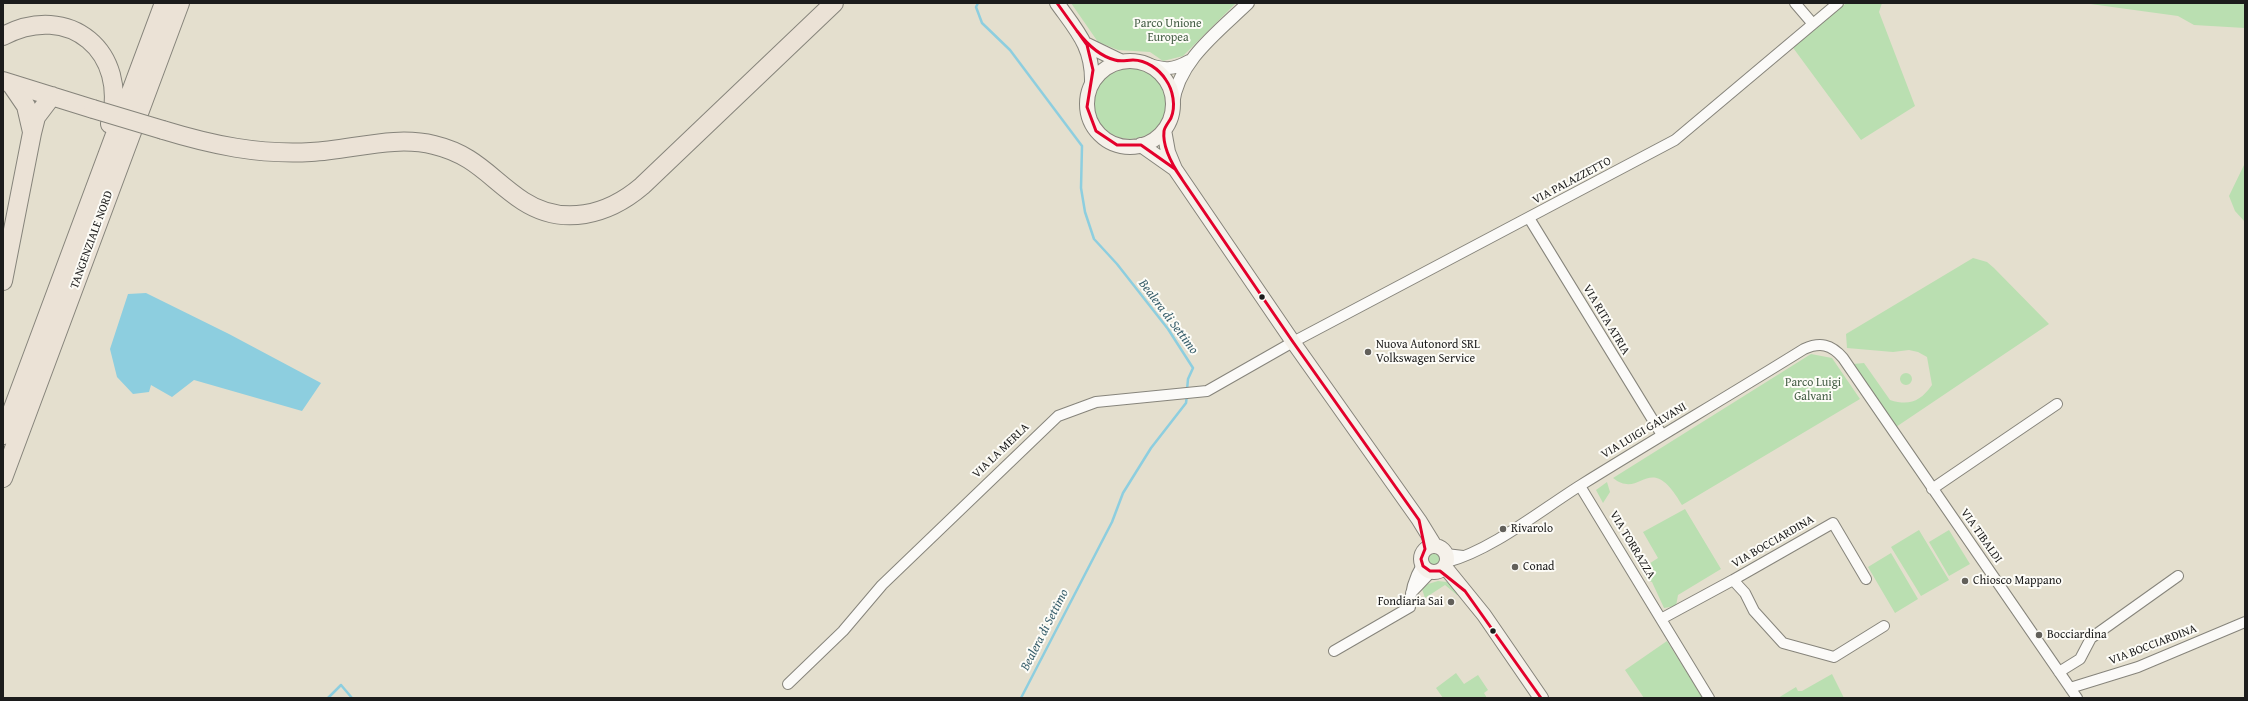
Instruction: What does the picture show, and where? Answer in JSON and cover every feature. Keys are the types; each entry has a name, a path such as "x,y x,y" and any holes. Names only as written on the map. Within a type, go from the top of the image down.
{"highway":[{"name":"TANGENZIALE NORD","path":"3,435 164,3"},
{"name":"TANGENZIALE NORD","path":"3,478 180,3"},
{"path":"7,83 219,146 280,153 332,151 402,142 425,143 454,151 472,160 517,196 538,208 568,215 595,213 618,204 642,186 834,3"},
{"path":"3,36 30,25 57,26 81,36 92,43 101,53 111,74 115,101 107,133 102,172"},
{"path":"3,281 32,133 26,106 7,83"},
{"path":"32,133 60,99"}],"main road":[{"path":"1057,3 1087,45 1093,70 1092,83 1087,99 1087,107 1088,116 1096,131 1117,145 1141,145 1155,139 1164,130 1171,118 1173,104 1170,87 1159,72 1147,64 1134,60 1120,62 1104,69 1092,83"},
{"path":"1087,45 1120,62"},
{"path":"1164,130 1168,152 1175,169 1293,342 1419,520 1437,561 1465,591 1541,698"},
{"path":"1141,145 1175,169"}],"street":[{"path":"1173,104 1175,88 1190,61 1248,3"},
{"path":"1795,3 1813,24"},
{"name":"VIA PALAZZETTO","path":"1293,342 1675,140 1838,3"},
{"path":"1147,64 1163,70 1177,68 1190,61"},
{"name":"VIA RITA ATRIA","path":"1529,218 1662,435"},
{"name":"VIA LA MERLA","path":"788,684 844,631 882,585 1058,416 1096,402 1207,391 1293,342"},
{"name":"VIA LUIGI GALVANI","path":"1437,561 1467,557 1662,435 1804,349 1817,344 1828,345 1838,353"},
{"name":"VIA TIBALDI","path":"1838,353 2077,698"},
{"path":"1932,488 2057,404"},
{"name":"VIA TORRAZZA","path":"1580,486 1709,698"},
{"name":"VIA BOCCIARDINA","path":"1733,580 1833,523 1866,579"},
{"path":"1334,652 1410,607 1410,594 1416,575 1437,561"},
{"path":"2059,672 2080,659 2091,638 2178,576"},
{"path":"1661,619 1733,580 1745,593 1754,611 1783,643 1834,657 1884,626"},
{"name":"VIA BOCCIARDINA","path":"2070,688 2138,667 2245,622"}],"green space":[{"name":"Parco Unione Europea","path":"1071,3 1236,3 1183,56 1163,61 1150,52 1118,50 1098,42"},
{"path":"1847,3 1882,3 1879,12 1915,106 1861,140 1791,45 1825,17"},
{"path":"2083,3 2245,4 2245,28 2194,25 2178,16"},
{"path":"1130,67 1144,70 1156,77 1163,89 1166,103 1163,117 1156,129 1144,136 1130,139 1116,136 1104,129 1097,117 1094,103 1097,89 1104,77 1116,70"},
{"path":"2245,163 2245,222 2235,211 2229,196"},
{"path":"1973,258 1987,262 1994,268 2049,324 1896,427 1853,364 1864,363 1890,400 1903,403 1918,399 1928,391 1932,385 1927,357 1918,352 1909,350 1893,352 1847,348 1846,334"},
{"name":"Parco Luigi Galvani","path":"1811,354 1832,358 1860,399 1682,505 1671,488 1661,480 1653,477 1631,484 1623,483 1613,478"},
{"path":"1906,373 1910,375 1912,379 1910,383 1906,385 1902,383 1900,379 1902,375"},
{"path":"1607,482 1610,492 1603,503 1596,490"},
{"path":"1685,509 1721,569 1678,595 1676,606 1664,608 1652,582 1647,580 1641,569 1658,558 1643,532"},
{"path":"1919,530 1949,580 1921,596 1891,547"},
{"path":"1949,530 1970,564 1949,576 1929,542"},
{"path":"1431,553 1437,553 1441,557 1441,563 1437,567 1431,567 1427,563 1427,557"},
{"path":"1891,553 1918,599 1895,613 1868,567"},
{"path":"1438,581 1447,582 1460,593 1457,595 1445,585 1425,598 1422,589 1428,584"},
{"path":"1667,641 1703,698 1644,698 1625,670"},
{"path":"1456,673 1464,684 1478,675 1488,690 1484,693 1487,698 1443,698 1436,688"},
{"path":"1832,674 1844,698 1778,698 1796,687 1798,691 1802,691"}],"water":[{"path":"146,293 229,334 321,383 302,411 194,380 172,397 151,385 149,392 133,394 117,377 110,349 128,294"}],"waterway":[{"name":"Bealera di Settimo","path":"978,3 976,7 982,23 1010,50 1082,146 1081,188 1085,212 1094,239 1117,264 1168,329 1193,368 1188,379 1187,390"},
{"name":"Bealera di Settimo","path":"1021,698 1112,522 1123,493 1151,448 1186,403 1187,395"},
{"path":"328,698 341,685 352,698"}],"transit line":[{"path":"1057,3 1087,45 1093,70 1087,107 1096,131 1117,145 1141,145 1175,169 1293,342 1419,520 1425,549 1421,559 1423,566 1430,571 1440,571 1465,591 1541,698"},
{"path":"1077,31 1089,45 1104,56 1117,61 1138,60 1147,63 1160,72 1166,80 1172,93 1173,113 1164,131 1165,144 1172,163 1182,179"}],"place":[{"name":"Nuova Autonord SRL Volkswagen Service","path":"1368,352"},
{"name":"Rivarolo","path":"1503,529"},
{"name":"Conad","path":"1515,567"},
{"name":"Chiosco Mappano","path":"1965,581"},
{"name":"Fondiaria Sai","path":"1451,602"},
{"name":"Bocciardina","path":"2039,635"}]}
